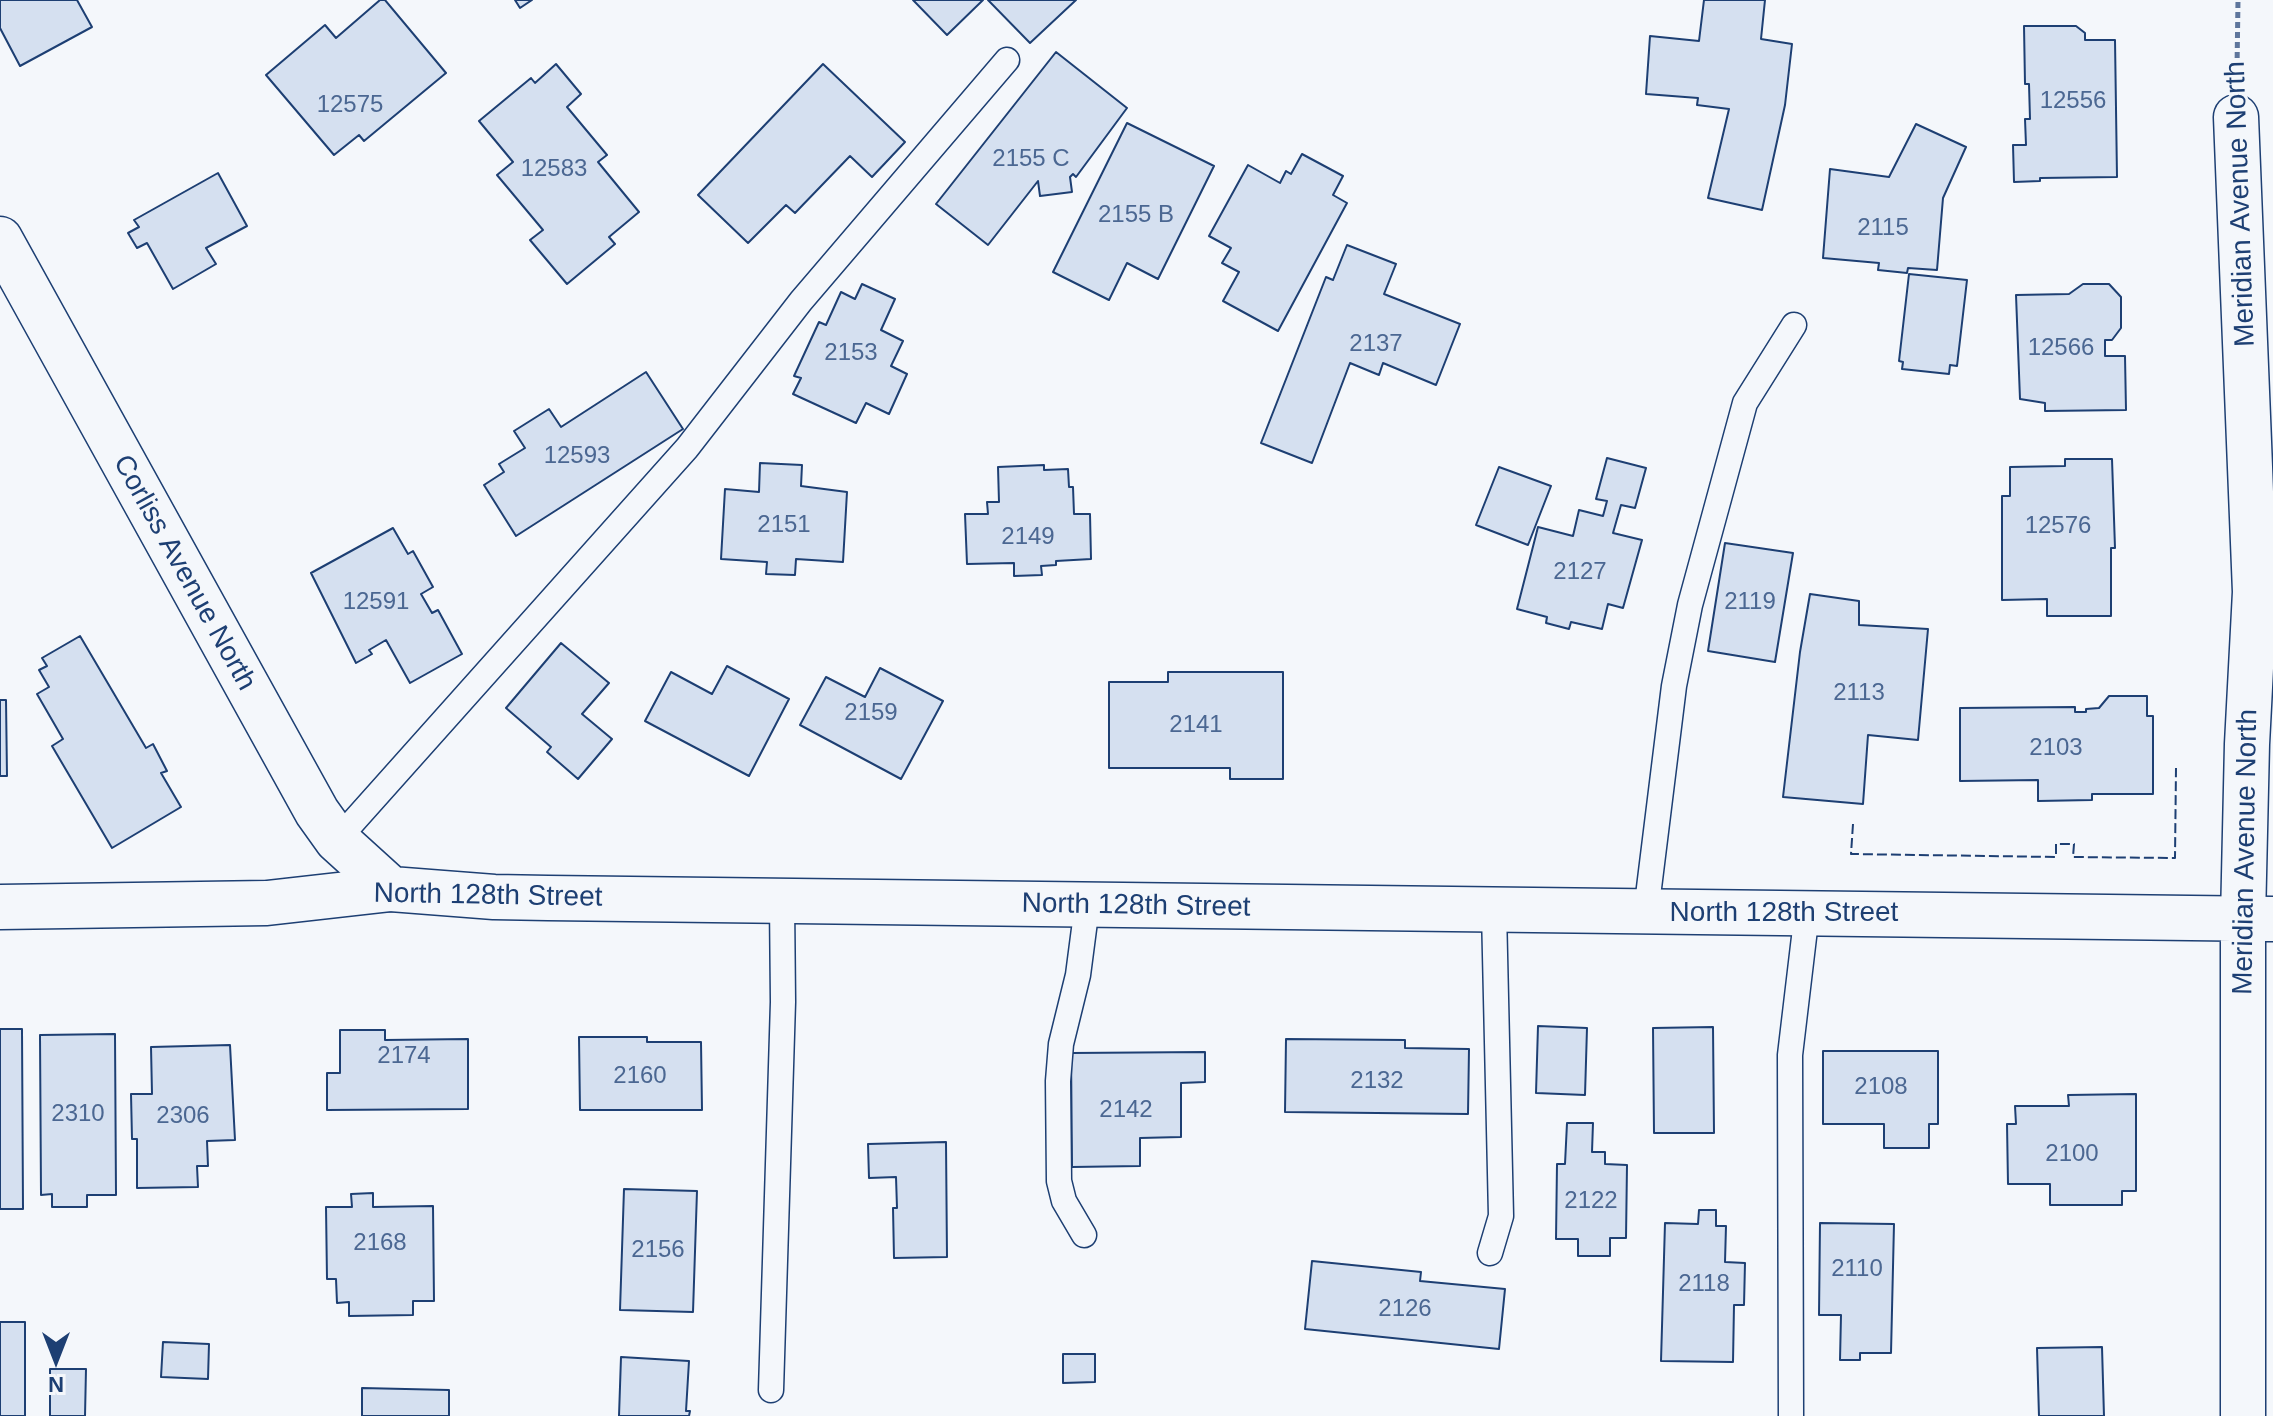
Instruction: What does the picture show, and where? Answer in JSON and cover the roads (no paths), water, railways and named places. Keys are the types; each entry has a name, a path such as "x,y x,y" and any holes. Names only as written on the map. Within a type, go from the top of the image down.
{"street":[{"name":"Meridian Avenue North","path":"2236,117 2255,592 2247,744 2258,919 2243,1416"},
{"name":"Corliss Avenue North","path":"0,239 317,812 337,840 391,889"},
{"name":"North 128th Street","path":"0,907 267,903 391,889 494,897 782,902 2258,919"}],"lane":[{"path":"337,840 687,448 801,301 1007,60"},
{"path":"1646,912 1674,686 1690,605 1745,403 1794,325"},
{"path":"771,1390 783,1002 782,902"},
{"path":"1084,1235 1064,1201 1059,1181 1058,1081 1061,1044 1078,975 1087,906"},
{"path":"1490,1253 1501,1216 1494,911"},
{"path":"1791,1416 1790,1055 1807,912"}]}
